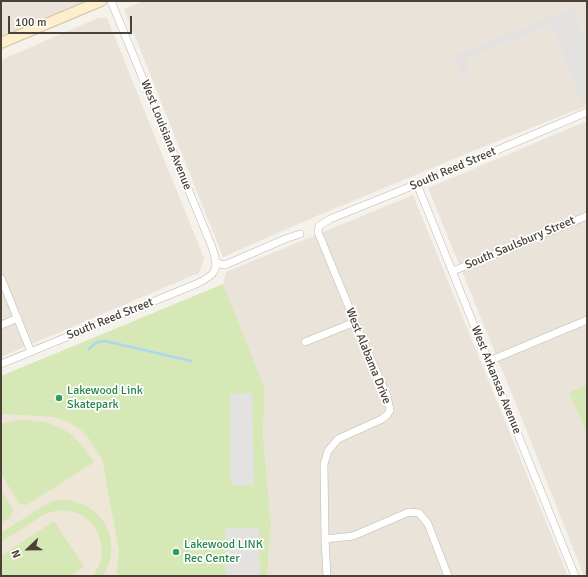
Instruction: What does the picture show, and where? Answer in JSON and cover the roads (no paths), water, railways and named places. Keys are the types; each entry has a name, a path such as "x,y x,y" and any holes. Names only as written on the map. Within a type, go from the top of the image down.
{"street":[{"path":"1,43 102,1"},
{"name":"West Louisiana Avenue","path":"112,1 212,247 215,267"},
{"name":"South Reed Street","path":"319,226 330,219 418,184 587,112"},
{"name":"West Arkansas Avenue","path":"418,184 575,576"},
{"name":"South Saulsbury Street","path":"453,271 587,216"},
{"name":"West Alabama Drive","path":"319,226 318,232 387,396 390,410 382,419 338,439 328,451 324,464 327,576"},
{"name":"South Reed Street","path":"1,364 196,284 211,276 215,267 300,234"},
{"path":"1,278 31,352"},
{"path":"1,325 18,318"},
{"path":"489,361 587,320"},
{"path":"305,342 355,322"},
{"path":"325,538 353,536 409,512 419,513 428,524 448,576"}],"waterway":[{"path":"89,349 96,343 105,341 191,361"}],"place":[{"name":"Lakewood Link Skatepark","path":"59,398"},
{"name":"Lakewood LINK Rec Center","path":"176,552"}]}
